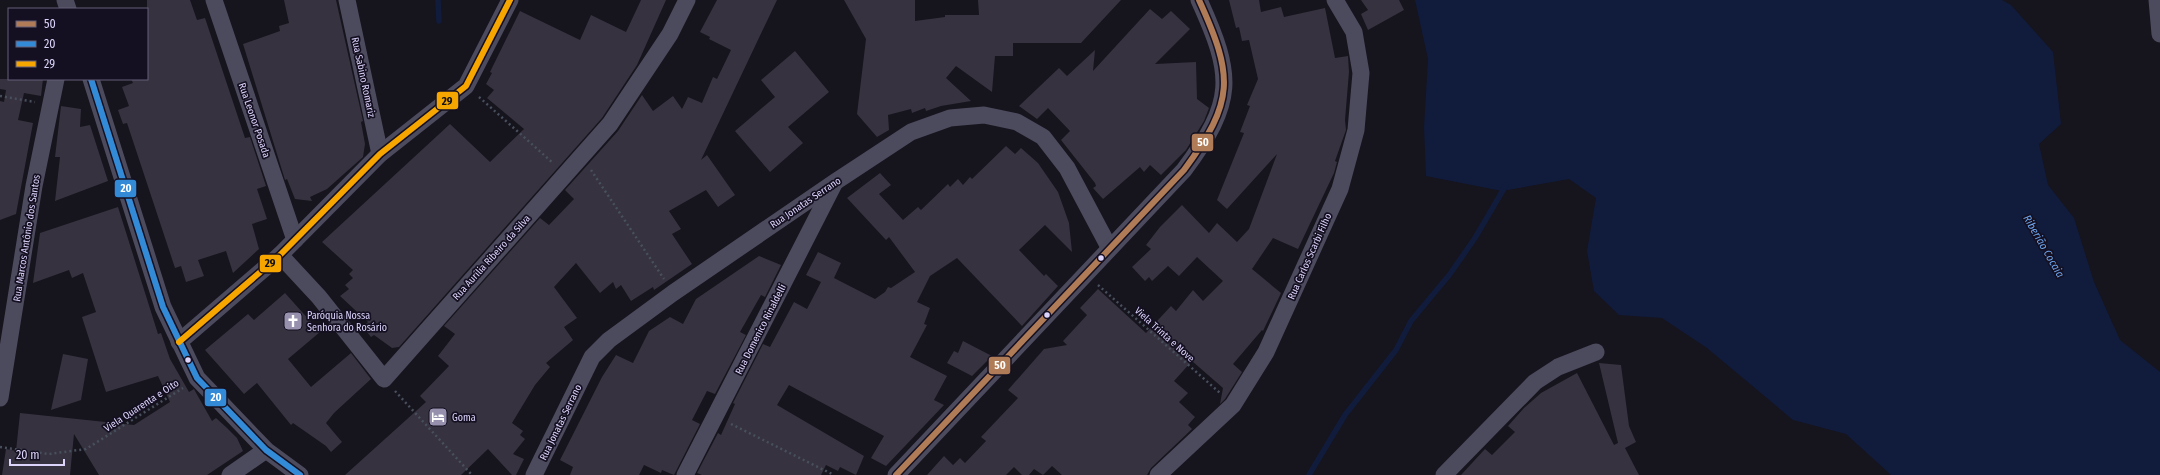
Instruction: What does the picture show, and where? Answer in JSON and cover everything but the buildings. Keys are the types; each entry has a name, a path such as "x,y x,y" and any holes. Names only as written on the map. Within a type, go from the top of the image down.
{"street":[{"name":"Rua Leonor Posada","path":"214,0 295,240"},
{"name":"Rua Sabino Romariz","path":"347,0 380,154"},
{"path":"179,342 280,255 380,154 466,86 510,0"},
{"name":"Rua Aurília Ribeiro da Silva","path":"384,379 610,124 670,34 687,0"},
{"path":"896,475 1184,170 1204,143 1220,112 1225,84 1222,59 1212,30 1198,0"},
{"name":"Rua Carlos Scarbi Filho","path":"1158,475 1233,405 1266,352 1340,188 1356,130 1361,73 1354,32 1335,0"},
{"path":"2157,0 2160,34"},
{"name":"Rua Marcos Antônio dos Santos","path":"0,398 34,186 56,80"},
{"path":"91,80 163,307 197,378 266,450 300,475"},
{"name":"Rua Jonatas Serrano","path":"534,475 592,356 610,340 673,293 834,182 911,132 950,118 984,115 1017,122 1043,137 1067,168 1110,247"},
{"name":"Rua Domenico Rinaldelli","path":"685,475 834,182"},
{"path":"280,255 319,297 384,379"},
{"path":"1444,475 1535,382 1558,367 1596,352"},
{"path":"230,475 266,450"}],"path":[{"path":"466,86 565,174"},
{"path":"0,96 51,105"},
{"path":"582,156 673,293"},
{"name":"Viela Trinta e Nove","path":"1086,275 1233,405"},
{"name":"Viela Quarenta e Oito","path":"0,447 49,454 86,449 197,378"},
{"path":"384,379 472,475"},
{"path":"716,416 834,475"}],"water":[{"name":"Riberião Cocaia","path":"1415,0 2002,0 2011,5 2053,52 2061,124 2039,144 2048,185 2074,218 2094,282 2120,340 2160,372 2160,475 1891,475 1846,434 1793,420 1707,348 1662,318 1619,315 1594,291 1587,251 1596,198 1569,179 1502,191 1426,176 1424,127 1428,59"}],"waterway":[{"path":"438,0 439,21"},
{"path":"1309,475 1345,415 1396,350 1411,321 1450,274 1475,238 1506,185"}],"transit line":[{"name":"29","path":"179,342 280,255 380,154 466,86 510,0"},
{"name":"50","path":"896,475 1184,170 1201,146 1213,125 1220,106 1224,88 1223,69 1219,49 1199,0"},
{"name":"20","path":"91,80 163,307 197,378 266,450 300,475"}],"place":[{"name":"Paróquia Nossa Senhora do Rosário","path":"293,321"},
{"name":"Goma","path":"438,417"}]}
